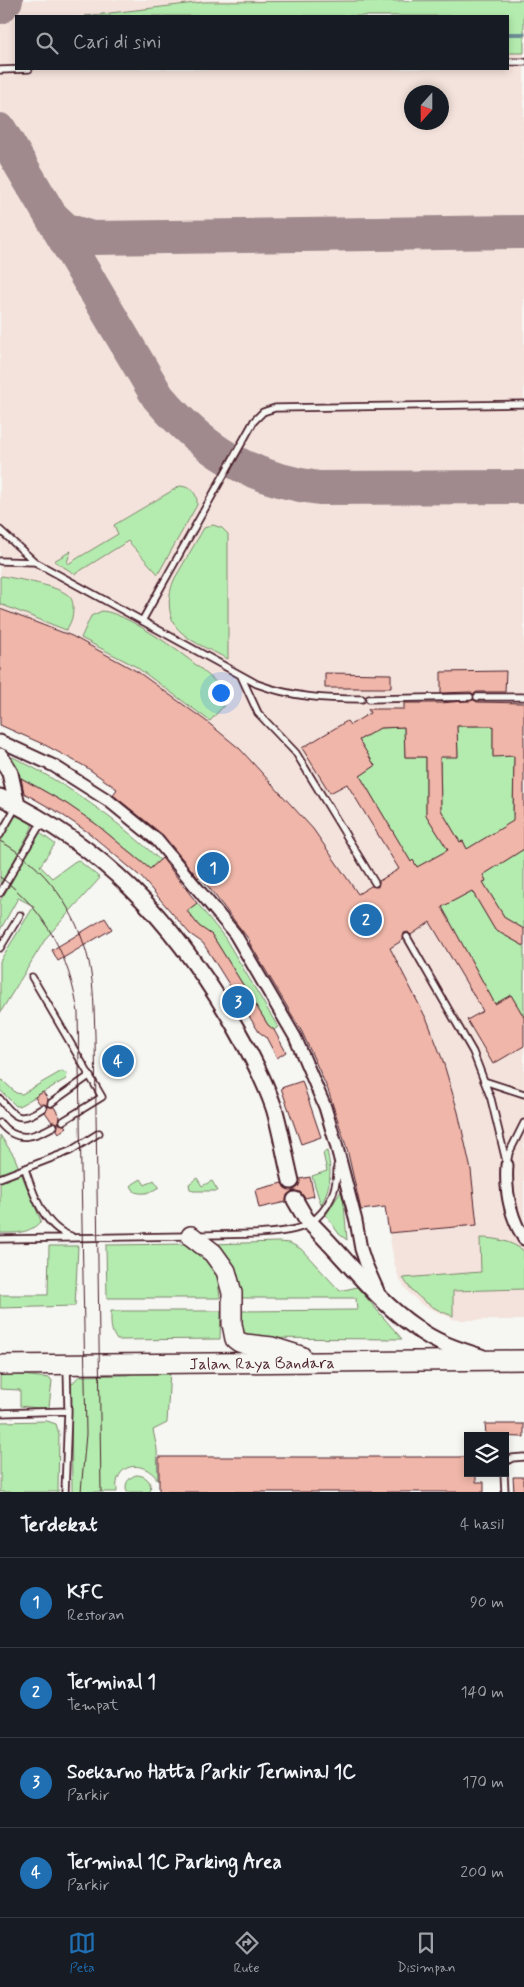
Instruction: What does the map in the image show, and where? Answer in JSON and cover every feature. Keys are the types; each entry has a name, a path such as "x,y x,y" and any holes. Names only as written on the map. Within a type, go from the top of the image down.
{"main road":[{"path":"191,1236 213,1252 229,1279 232,1293 233,1334 239,1342 272,1347 318,1361"},
{"name":"Jalan Raya Bandara","path":"0,1365 524,1360"}],"street":[{"path":"0,741 54,766 109,801 156,840 235,934 294,1036 325,1107 356,1221 361,1249 372,1280 384,1301"},
{"path":"0,756 10,773 17,805"},
{"path":"0,798 17,805 50,825 121,878 165,924 203,975 248,1050 274,1107 291,1181"},
{"path":"507,1165 506,1188 511,1214 524,1239"},
{"path":"295,1200 310,1223 398,1315 416,1329 440,1342 462,1352 492,1360"}],"lane":[{"path":"509,62 524,62"},
{"path":"0,70 15,69"},
{"path":"142,621 254,421 263,412 275,408 524,404"},
{"path":"0,530 35,562 241,676 276,691 319,699 470,698"},
{"path":"0,561 35,562"},
{"path":"241,676 258,713 296,753 375,883"},
{"path":"477,697 524,697"},
{"path":"0,835 17,805"},
{"path":"0,893 38,828 42,824 50,825"},
{"path":"0,948 20,915"},
{"path":"407,937 473,1052 490,1099 507,1165"},
{"path":"32,978 102,1097 63,1121"},
{"path":"51,1103 89,1076"},
{"path":"484,1081 524,1094"},
{"path":"0,1099 10,1112 20,1117 30,1116 43,1108"},
{"path":"0,1123 12,1133 25,1137 37,1135 54,1126"},
{"path":"507,1165 509,1153 524,1123"},
{"path":"0,1178 70,1151 98,1133"},
{"path":"0,1239 191,1236 284,1232 310,1223 325,1208 338,1178 336,1144"},
{"path":"25,1169 33,1193 48,1220 61,1232 75,1238"},
{"path":"65,1492 68,1411 66,1364"},
{"path":"0,1413 68,1411"},
{"path":"509,1460 524,1457"},
{"path":"504,1477 505,1492"}],"shaded area":[{"path":"0,0 524,0 524,1320 456,1320 422,1305 409,1293 399,1279 394,1262 385,1207 276,907 86,767 45,745 5,727 17,697 0,691"}],"green space":[{"path":"524,0 524,53 509,53 509,15 94,15 204,2"},
{"path":"180,486 193,491 197,505 158,574 128,541 75,574 54,561 71,551 68,564 118,534 114,525"},
{"path":"213,525 222,528 228,534 228,659 198,644 181,632 176,627 169,606 170,591 175,578 204,528"},
{"path":"0,577 48,586 70,597 73,604 73,614 66,630 0,604"},
{"path":"102,611 115,614 132,622 171,646 208,675 229,698 228,701 210,721 135,666 81,638 91,616"},
{"path":"457,726 493,726 493,756 514,756 513,814 517,819 467,849 463,841 460,842 441,810 440,757 458,756"},
{"path":"404,727 405,757 426,757 426,815 448,850 417,867 413,861 411,862 360,776 375,766 359,740 380,728"},
{"path":"13,757 53,779 90,803 160,860 150,869 96,824 67,804 16,775 10,759"},
{"path":"14,816 32,824 32,828 0,885 0,841"},
{"path":"40,833 55,844 40,866 52,878 78,860 100,878 46,938 0,1013 0,961 34,906 18,898 0,930 0,901"},
{"path":"524,849 524,929 505,918 483,882 486,880 483,875"},
{"path":"472,891 495,930 524,946 524,1017 511,995 495,1004 442,907"},
{"path":"197,903 225,938 278,1027 274,1030 268,1025 212,935 199,926 187,911"},
{"path":"62,1071 67,1074 66,1079 19,1106 16,1106 0,1090 0,1078 16,1093 22,1094"},
{"path":"0,1135 14,1156 41,1221 27,1231 0,1233"},
{"path":"327,1151 330,1179 321,1205 312,1176 327,1171 323,1153"},
{"path":"197,1178 202,1186 212,1181 218,1191 193,1191 190,1189 189,1184"},
{"path":"141,1179 145,1185 154,1180 159,1187 148,1192 135,1192 131,1186"},
{"path":"341,1191 343,1193 347,1240 339,1234 326,1215"},
{"path":"480,1238 503,1241 524,1251 524,1289 453,1291 453,1316 425,1302 403,1278 481,1272"},
{"path":"290,1243 301,1249 340,1291 357,1287 402,1339 240,1338 238,1311 357,1310 356,1298 239,1298 212,1244"},
{"path":"189,1244 216,1266 220,1298 107,1298 106,1245"},
{"path":"49,1246 78,1246 75,1306 0,1308 0,1295 48,1295"},
{"path":"111,1311 221,1311 220,1339 117,1340 112,1330"},
{"path":"170,1369 167,1423 153,1430 157,1449 158,1480 152,1473 137,1466 124,1470 120,1475 117,1482 117,1492 72,1492 71,1385 79,1376 127,1375 146,1370"},
{"path":"0,1373 50,1378 52,1381 49,1407 47,1409 20,1406 20,1390 0,1389"},
{"path":"47,1421 56,1424 59,1434 58,1492 0,1492 0,1422"},
{"path":"136,1475 143,1476 150,1482 150,1492 127,1492 127,1482"}],"building":[{"path":"0,609 72,636 138,672 206,721 240,749 313,829 358,894 371,886 378,887 379,881 399,869 347,784 330,793 302,748 347,721 350,725 370,713 368,709 404,709 404,703 441,703 474,700 477,702 524,703 524,849 483,875 486,881 483,882 505,918 524,929 524,946 495,930 472,891 442,907 495,1004 511,995 524,1017 524,1046 493,1064 467,1020 483,1011 430,922 411,935 408,932 404,933 403,940 390,948 428,1022 443,1061 458,1112 471,1170 477,1225 389,1233 385,1207 361,1210 347,1149 328,1090 302,1032 250,941 200,876 198,878 163,835 113,795 117,789 86,767 45,745 0,725","holes":["457,726 493,726 493,757 514,756 513,821 467,849 463,841 460,842 441,810 440,757 458,757","404,727 405,757 426,757 426,815 448,850 417,867 413,860 411,862 360,776 375,766 359,740 380,728"]},
{"path":"506,671 505,692 477,692 474,694 470,692 441,693 441,672"},
{"path":"325,673 391,674 391,688 325,688"},
{"path":"21,778 67,804 96,824 150,869 162,858 197,903 187,911 199,926 212,935 268,1025 274,1030 286,1052 277,1058 266,1037 259,1032 203,943 190,934 141,877 89,833 61,814 24,793"},
{"path":"105,918 112,929 58,961 52,950"},
{"path":"302,1081 321,1137 301,1144 281,1088"},
{"path":"43,1092 48,1099 47,1105 40,1104 35,1097"},
{"path":"47,1105 54,1107 60,1117 59,1124 67,1127 59,1133 57,1130 58,1123 52,1122 45,1112 48,1108"},
{"path":"310,1177 314,1196 305,1198 300,1192 294,1191 287,1195 286,1202 259,1208 255,1190 282,1183 285,1188 293,1190 298,1187 300,1179"},
{"path":"485,1424 524,1424 524,1437 509,1437 509,1432 486,1432"},
{"path":"159,1457 464,1457 464,1477 476,1477 476,1482 484,1482 484,1492 159,1492"},
{"path":"513,1477 524,1477 524,1492 514,1492"}],"waterway":[{"path":"509,34 524,34"}],"taxiway":[{"path":"0,7 6,0"},
{"path":"0,130 158,397 175,416 210,447 249,469 294,484 319,488 524,487"},
{"path":"51,216 66,230 92,238 524,232"}],"tram line":[{"path":"0,841 32,863 57,892 68,908 84,943 91,971 95,1035 101,1492"},
{"path":"0,877 30,904 43,920 53,937 69,973 78,1013 86,1434 81,1492"}],"place":[{"name":"KFC","path":"213,868"},
{"name":"Terminal 1","path":"366,920"},
{"name":"Soekarno Hatta Parkir Terminal 1C","path":"238,1002"},
{"name":"Terminal 1C Parking Area","path":"118,1061"}]}
